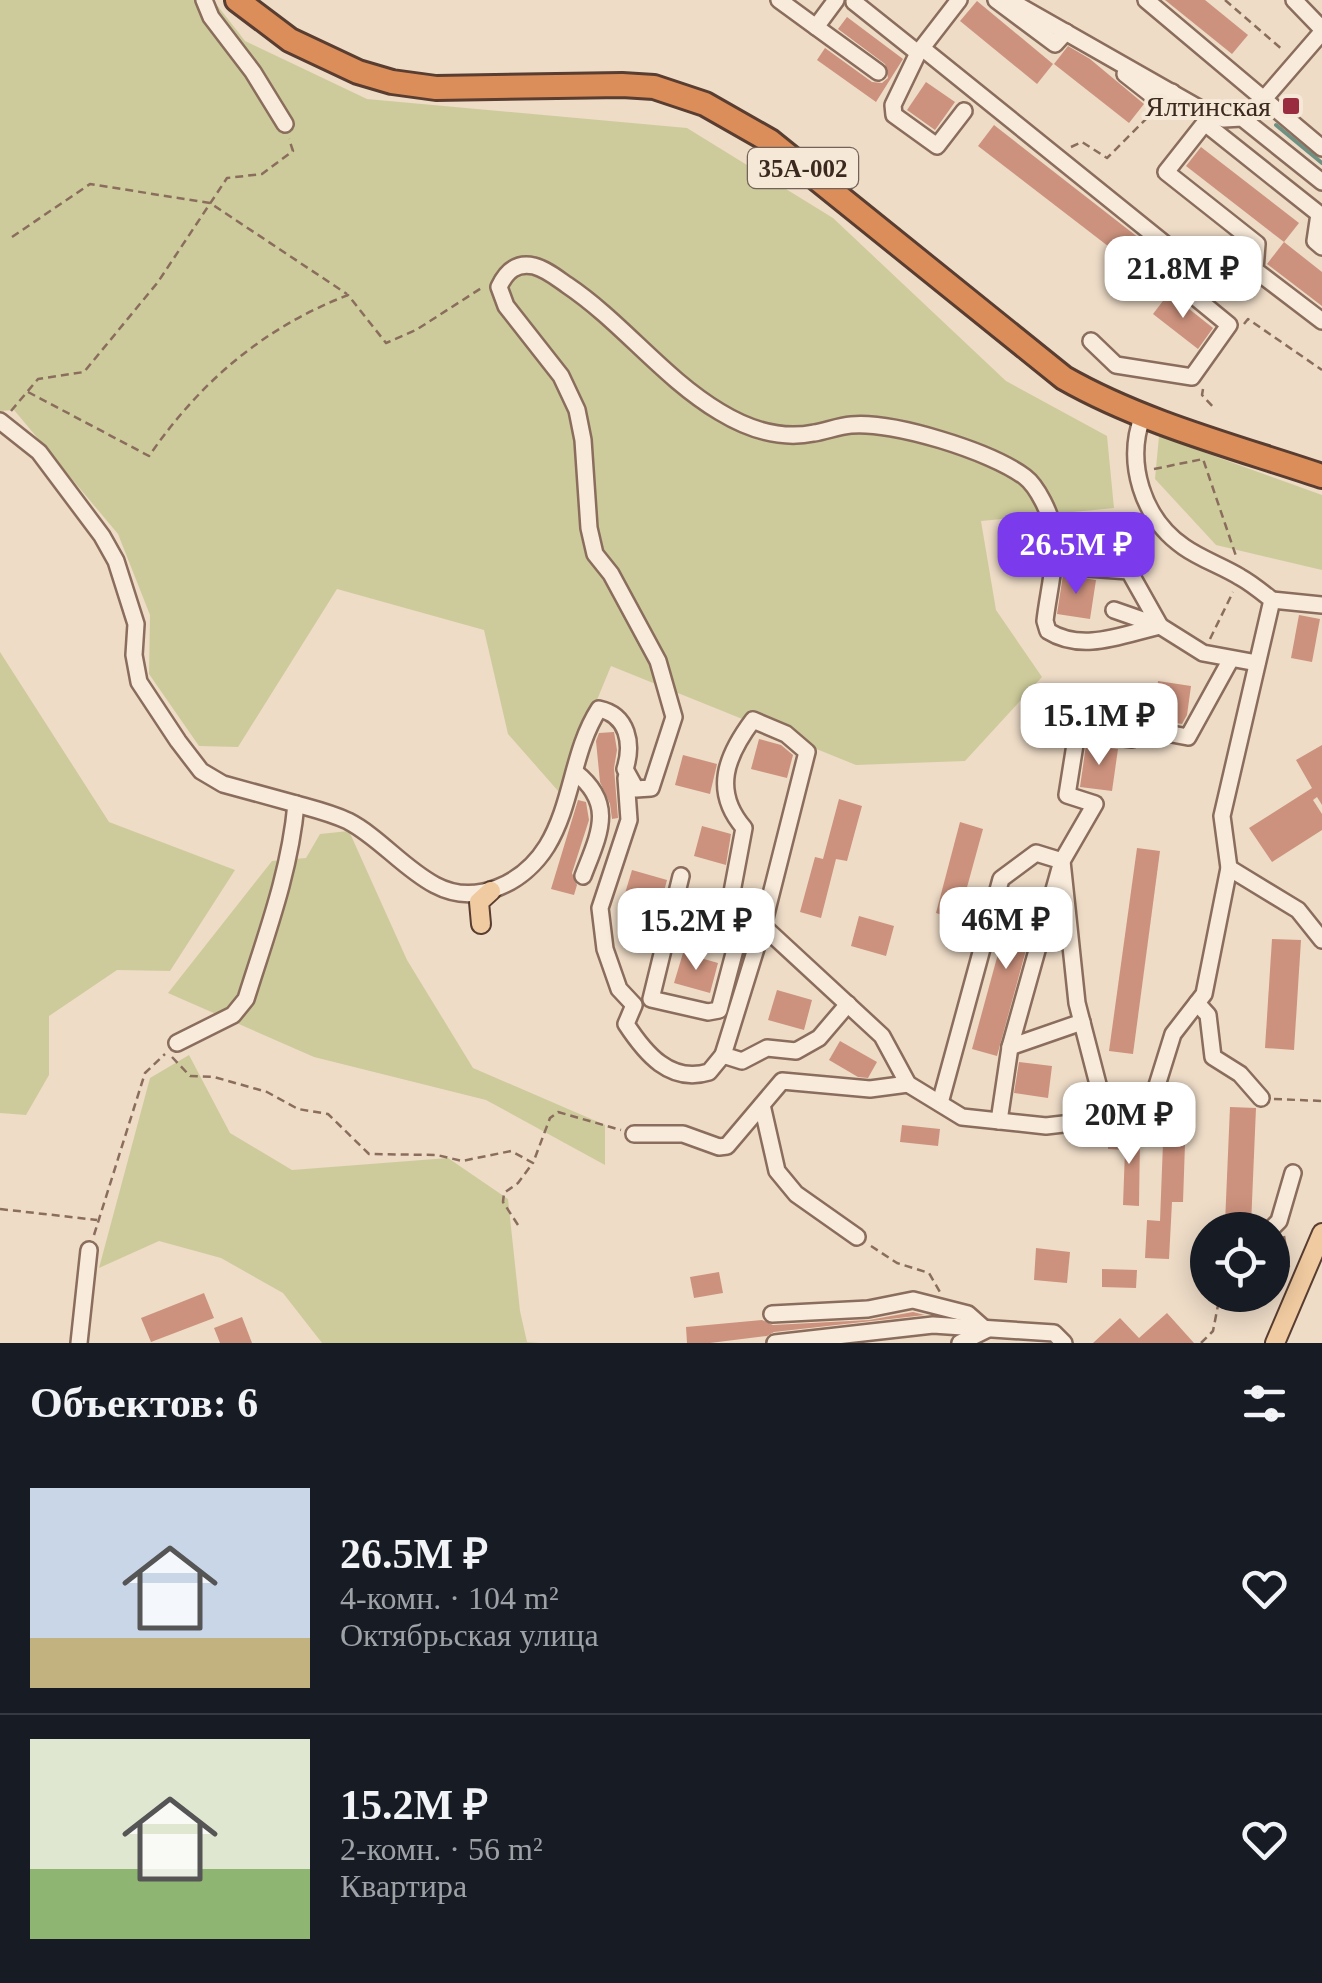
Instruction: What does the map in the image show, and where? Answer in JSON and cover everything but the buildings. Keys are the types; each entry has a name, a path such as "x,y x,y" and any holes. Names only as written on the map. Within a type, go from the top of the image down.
{"highway":[{"name":"35А-002","path":"237,0 290,40 358,72 392,82 436,88 622,84 654,88 705,104 770,141 1064,378 1143,415 1322,476"}],"main road":[{"path":"481,924 479,902 492,891"},
{"path":"1275,1343 1322,1233"}],"street":[{"path":"204,0 285,124"},
{"path":"779,0 878,72"},
{"path":"816,27 836,0"},
{"path":"856,0 1192,265 1190,292 1229,325 1192,378 1116,364 1091,340"},
{"path":"959,0 920,51 893,105 894,116 938,146 964,110"},
{"path":"996,0 1056,44 1066,32"},
{"path":"1009,0 1081,40 1167,97 1214,119 1319,214 1314,241 1322,247"},
{"path":"1038,0 1040,18"},
{"path":"1146,0 1322,148"},
{"path":"1294,0 1322,30 1264,99 1242,118 1214,119 1166,172 1257,244 1254,270 1322,321"},
{"path":"1242,118 1322,182"},
{"path":"625,769 636,789 651,788 674,717 658,661 611,574 595,554 577,410 561,376 506,306 499,287 506,273 518,266 533,266 580,294 706,404 738,422 764,432 790,434 853,425 886,427 958,445 998,462 1028,479 1054,530 1045,621 1048,632 1058,637 1106,641 1160,626"},
{"path":"1143,415 1135,436 1137,474 1145,501 1159,523 1183,547 1240,576 1272,600 1322,605"},
{"path":"0,419 39,452 102,536 116,561 136,624 134,655 139,682 200,770 223,784 350,822 436,886 466,894 492,891 511,882 546,847 562,815 586,734 599,710 612,712 625,726 630,752 625,769 630,820 600,908 606,950 618,990 634,1005"},
{"path":"1074,566 1129,571 1160,626"},
{"path":"764,926 882,1036 908,1084 962,1117 1046,1126 1107,1119 1139,1107 1154,1095 1173,1034 1204,994 1228,868 1222,816 1272,600"},
{"path":"1114,610 1160,626 1202,653 1257,663"},
{"path":"999,1122 1010,1047 1062,861 1095,804 1067,795 1077,732 1188,737 1232,659"},
{"path":"754,720 786,734 807,752 764,926 723,1054 709,1072 684,1075 646,1056 626,1024 634,1005 652,999 708,1012 719,1010 722,1002 738,942 726,924 744,828 724,794 730,763 754,720"},
{"path":"574,772 588,782 600,805 599,833 584,876"},
{"path":"172,1048 233,1015 246,998 284,878 296,804"},
{"path":"940,1103 1001,880 1036,853 1062,861"},
{"path":"1062,861 1076,1003 1107,1119"},
{"path":"1228,868 1298,910 1322,940"},
{"path":"652,999 681,876"},
{"path":"1197,1003 1208,1015 1213,1057 1240,1074 1260,1098"},
{"path":"723,1054 742,1060 767,1048 796,1051 818,1038 848,1004"},
{"path":"1010,1047 1082,1022"},
{"path":"634,1134 683,1134 718,1148 726,1146 782,1081 870,1089 908,1084"},
{"path":"762,1105 777,1171 796,1194 857,1237"},
{"path":"1279,1212 1293,1173"},
{"path":"79,1343 89,1250"},
{"path":"772,1314 868,1309 914,1300 968,1314 986,1330"},
{"path":"775,1343 933,1325 1054,1333 1064,1343"},
{"path":"960,1343 986,1330"}],"path":[{"path":"1224,0 1296,61"},
{"path":"1056,154 1082,142 1107,158 1167,97"},
{"path":"0,419 16,409 38,378 84,372 158,282 227,178 262,174 293,152 285,124"},
{"path":"12,237 90,184 210,203 348,295 386,342 416,330 506,273"},
{"path":"28,392 149,456 174,420 246,350 302,313 348,295"},
{"path":"1229,325 1239,332 1248,319 1322,370"},
{"path":"1204,364 1202,395 1214,408"},
{"path":"1137,474 1178,462 1203,460 1234,544 1240,576 1202,653"},
{"path":"89,1250 144,1073 172,1048 190,1076 214,1077 267,1092 298,1110 328,1114 369,1154 437,1155 462,1161 511,1151 533,1163"},
{"path":"1260,1098 1322,1101"},
{"path":"518,1226 503,1202 504,1192 518,1183 533,1163 550,1118 558,1112 634,1134"},
{"path":"0,1208 98,1220"},
{"path":"857,1237 898,1262 928,1273 940,1293 948,1292"},
{"path":"1201,1343 1214,1331 1217,1312"}],"shaded area":[{"path":"0,0 213,0 245,41 367,99 687,128 833,218 1006,381 1107,436 1114,508 981,521 996,610 1042,677 965,761 856,765 611,666 559,792 508,734 484,630 337,589 238,747 199,746 149,674 150,615 118,534 14,410 0,411"},
{"path":"1159,436 1322,495 1322,570 1216,545 1155,479"},
{"path":"0,652 109,822 235,870 170,971 117,970 49,1016 49,1075 26,1115 0,1113"},
{"path":"349,831 407,960 473,1068 605,1125 605,1165 486,1100 314,1057 168,993 272,861 306,858 320,834"},
{"path":"189,1055 230,1133 292,1170 448,1158 508,1199 520,1311 527,1342 540,1343 322,1343 283,1293 221,1258 159,1241 99,1268 150,1078"}],"waterway":[{"path":"1276,125 1322,163"}],"place":[{"name":"Ялтинская","path":"1291,106"}]}
